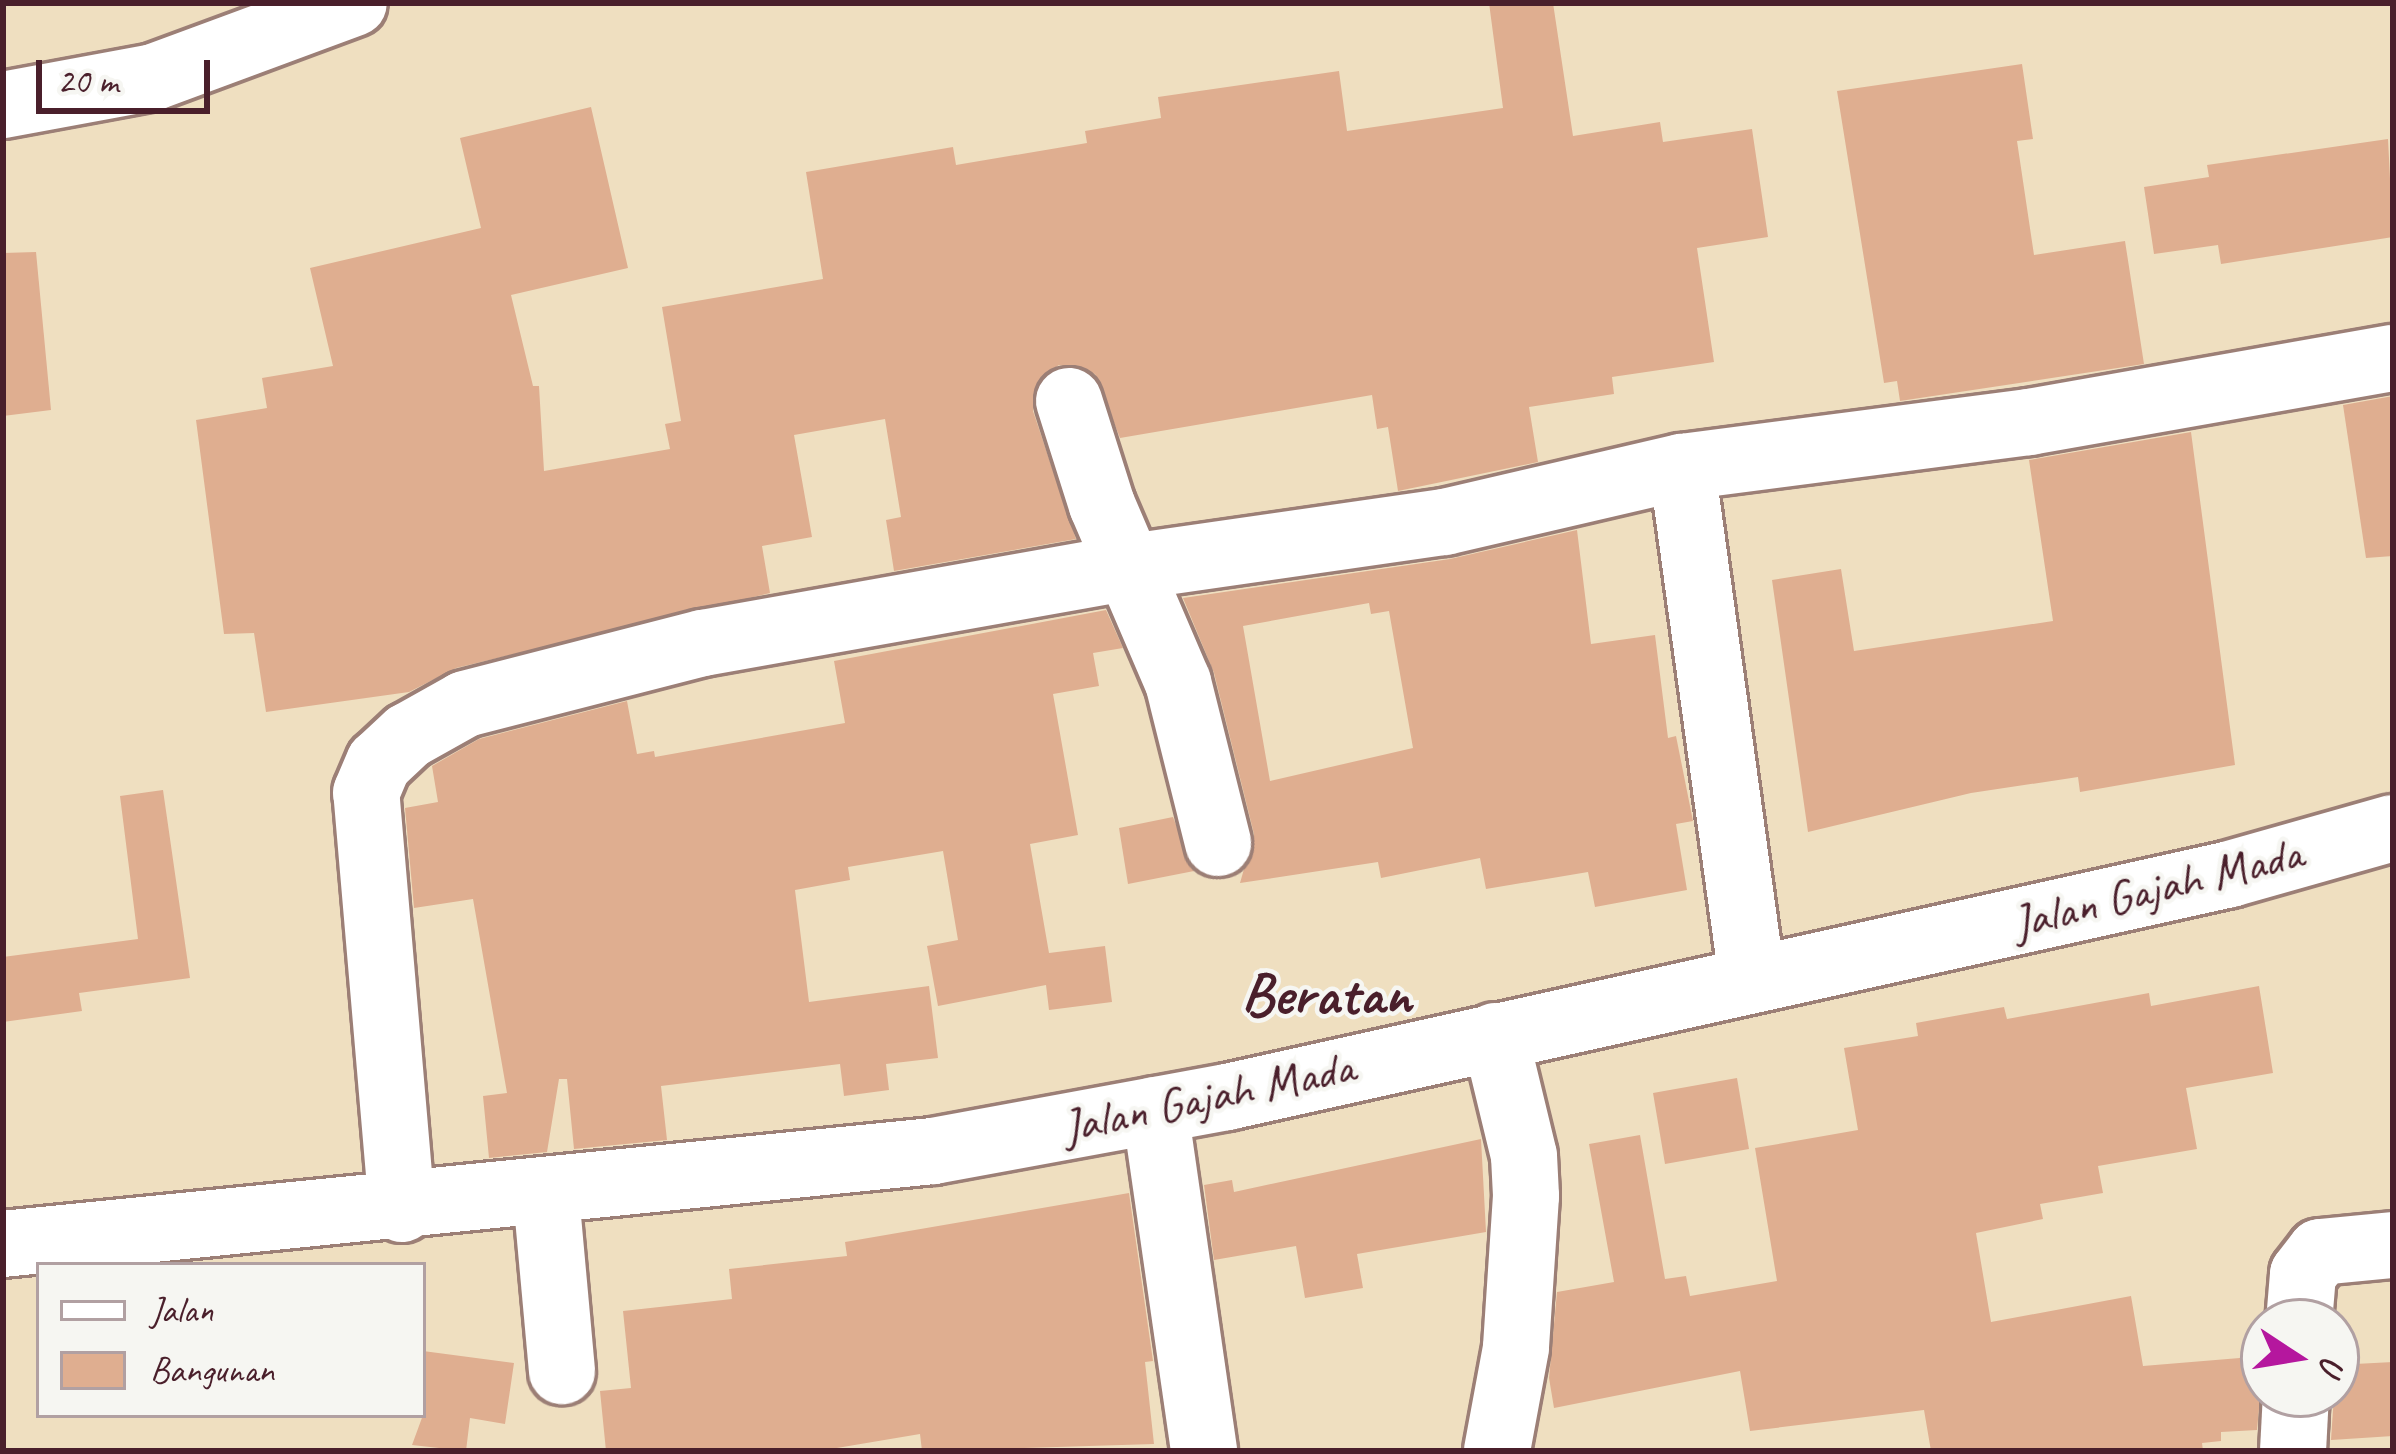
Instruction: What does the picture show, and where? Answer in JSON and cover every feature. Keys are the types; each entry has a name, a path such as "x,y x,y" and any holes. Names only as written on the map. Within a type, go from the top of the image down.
{"main road":[{"path":"3,105 154,77 354,3"},
{"path":"402,1209 385,969 364,821 380,764 408,736 465,704 624,661 1131,567 1445,522 1682,467 2029,422 2393,358"},
{"path":"1069,401 1178,682 1218,843"},
{"path":"1682,467 1752,979"},
{"name":"Jalan Gajah Mada","path":"3,1244 546,1195 933,1150 1155,1110 2230,874 2393,828"},
{"path":"1495,1036 1521,1139 1526,1196 1516,1348 1497,1451"},
{"path":"1155,1110 1204,1451"},
{"path":"546,1195 562,1371"},
{"path":"2301,1298 2303,1274 2320,1252 2393,1245"},
{"path":"2294,1451 2295,1418"}],"building":[{"path":"1489,3 1553,3 1573,136 1660,122 1663,142 1752,129 1768,237 1697,248 1714,362 1612,377 1614,394 1529,407 1538,462 1398,491 1388,427 1377,429 1372,395 1120,438 1095,374 1059,365 1041,377 1033,411 1076,539 894,571 886,520 901,517 885,419 794,435 812,537 762,546 770,593 456,668 409,692 266,712 254,633 224,634 196,420 267,408 262,378 333,366 310,268 481,228 460,138 591,107 628,268 511,295 533,386 539,386 544,471 670,449 665,424 681,421 662,307 823,279 806,172 953,147 956,165 1087,143 1085,131 1161,118 1158,97 1339,71 1347,131 1503,108"},
{"path":"2022,64 2033,139 2017,141 2034,255 2125,241 2144,364 1900,401 1897,381 1884,383 1837,91"},
{"path":"2388,139 2393,237 2221,264 2218,245 2154,254 2144,187 2209,177 2207,165"},
{"path":"36,252 51,410 3,416 3,253"},
{"path":"2393,396 2393,556 2366,558 2343,405"},
{"path":"2191,432 2235,765 2080,792 2078,777 1971,793 1808,832 1772,580 1841,569 1854,651 2053,621 2029,460"},
{"path":"1577,530 1591,644 1655,635 1668,738 1676,736 1693,821 1676,824 1687,890 1595,907 1588,872 1486,889 1480,858 1381,878 1378,862 1240,883 1254,834 1214,673 1183,598 1450,559","holes":["1369,603 1371,614 1389,611 1413,748 1270,781 1243,626"]},
{"path":"1106,610 1123,648 1093,653 1099,686 1053,694 1078,835 1030,844 1049,953 1105,946 1112,1002 1049,1010 1046,985 938,1006 927,946 958,940 943,851 848,867 850,880 795,890 809,1002 929,986 938,1058 886,1064 889,1090 844,1096 840,1064 661,1086 667,1140 574,1149 567,1079 559,1079 547,1152 489,1158 483,1096 507,1093 473,899 414,908 405,808 438,802 432,766 479,739 627,701 637,754 654,751 655,757 845,723 834,661"},
{"path":"163,790 190,978 79,993 82,1011 3,1022 3,957 138,939 120,796"},
{"path":"1173,817 1194,871 1128,884 1119,828"},
{"path":"2259,986 2273,1073 2186,1088 2197,1149 2098,1166 2103,1193 2040,1204 2043,1219 1976,1233 1991,1322 2131,1296 2143,1366 2240,1358 2240,1418 2258,1418 2257,1430 2221,1432 2221,1441 2202,1443 2203,1451 1931,1451 1924,1410 1750,1431 1740,1371 1554,1408 1549,1378 1557,1292 1614,1282 1589,1144 1640,1135 1665,1279 1686,1276 1690,1296 1777,1281 1755,1148 1858,1130 1844,1048 1918,1036 1916,1023 2004,1007 2007,1019 2149,993 2151,1006"},
{"path":"1737,1078 1749,1149 1665,1164 1653,1093"},
{"path":"1481,1139 1486,1232 1357,1254 1363,1288 1305,1298 1296,1246 1214,1260 1204,1185 1232,1180 1234,1192"},
{"path":"1129,1193 1153,1361 1145,1362 1154,1444 922,1451 920,1434 819,1451 606,1451 600,1391 631,1388 623,1311 732,1299 729,1269 847,1256 845,1242"},
{"path":"426,1351 514,1363 505,1424 470,1418 466,1451 412,1445 422,1418 426,1418"},
{"path":"2393,1362 2393,1436 2331,1440 2332,1418 2360,1418 2360,1364"}],"district":[{"name":"Beratan","path":"1326,994"}]}
